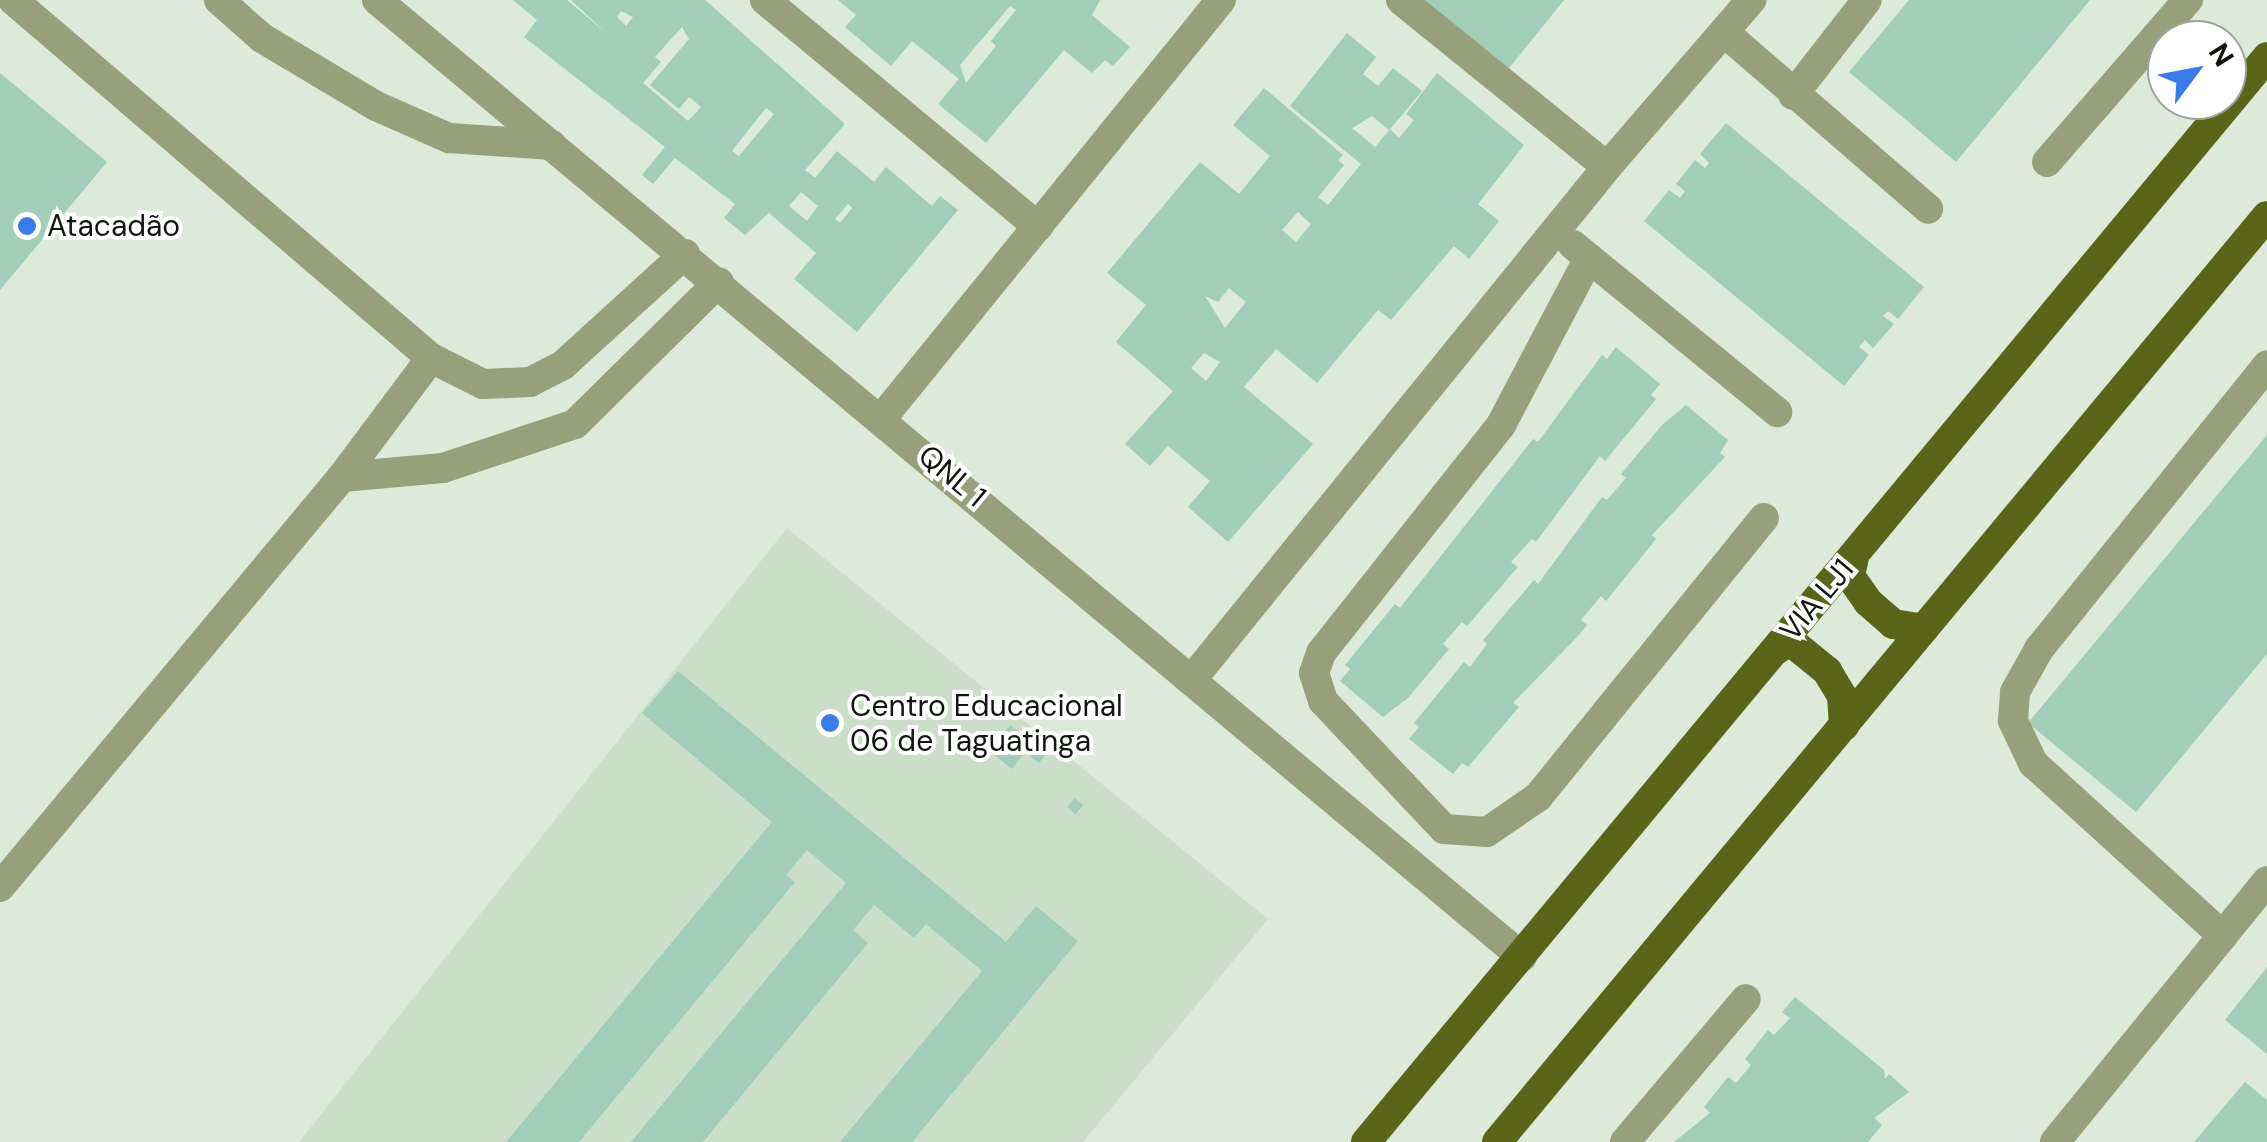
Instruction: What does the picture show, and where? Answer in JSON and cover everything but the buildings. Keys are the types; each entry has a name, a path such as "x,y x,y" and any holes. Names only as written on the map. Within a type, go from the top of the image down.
{"main road":[{"name":"VIA LJ1","path":"1366,1142 2267,57"},
{"path":"1497,1142 2263,227"},
{"path":"1854,556 1850,576 1868,602 1893,624 1924,629"},
{"path":"1776,650 1790,640 1827,671 1842,696 1844,726"}],"street":[{"path":"13,0 431,358 483,384 530,382 600,336 685,254"},
{"path":"219,0 278,48 376,106 449,138 552,145"},
{"name":"QNL 1","path":"377,0 882,418 1522,957"},
{"path":"765,0 1038,228"},
{"path":"882,418 1221,0"},
{"path":"1402,0 1607,167"},
{"path":"1193,678 1555,230 1752,0"},
{"path":"1793,95 1867,0"},
{"path":"2048,162 2188,0"},
{"path":"1724,32 1928,209"},
{"path":"1555,230 1776,412"},
{"path":"1589,258 1501,426 1321,652 1314,673 1323,701 1444,829 1487,832 1538,797 1764,518"},
{"path":"342,477 442,468 575,424 610,397 719,282"},
{"path":"0,886 342,477 431,358"},
{"path":"2223,936 2033,763 2013,721 2015,692 2061,620 2267,365"},
{"path":"2055,1142 2267,881"},
{"path":"1625,1142 1746,1000"}],"shaded area":[{"name":"Centro Educacional 06 de Taguatinga","path":"787,528 1268,919 1083,1142 299,1142"}],"place":[{"name":"Atacadão","path":"27,226"},
{"name":"Centro Educacional 06 de Taguatinga","path":"830,723"}]}
